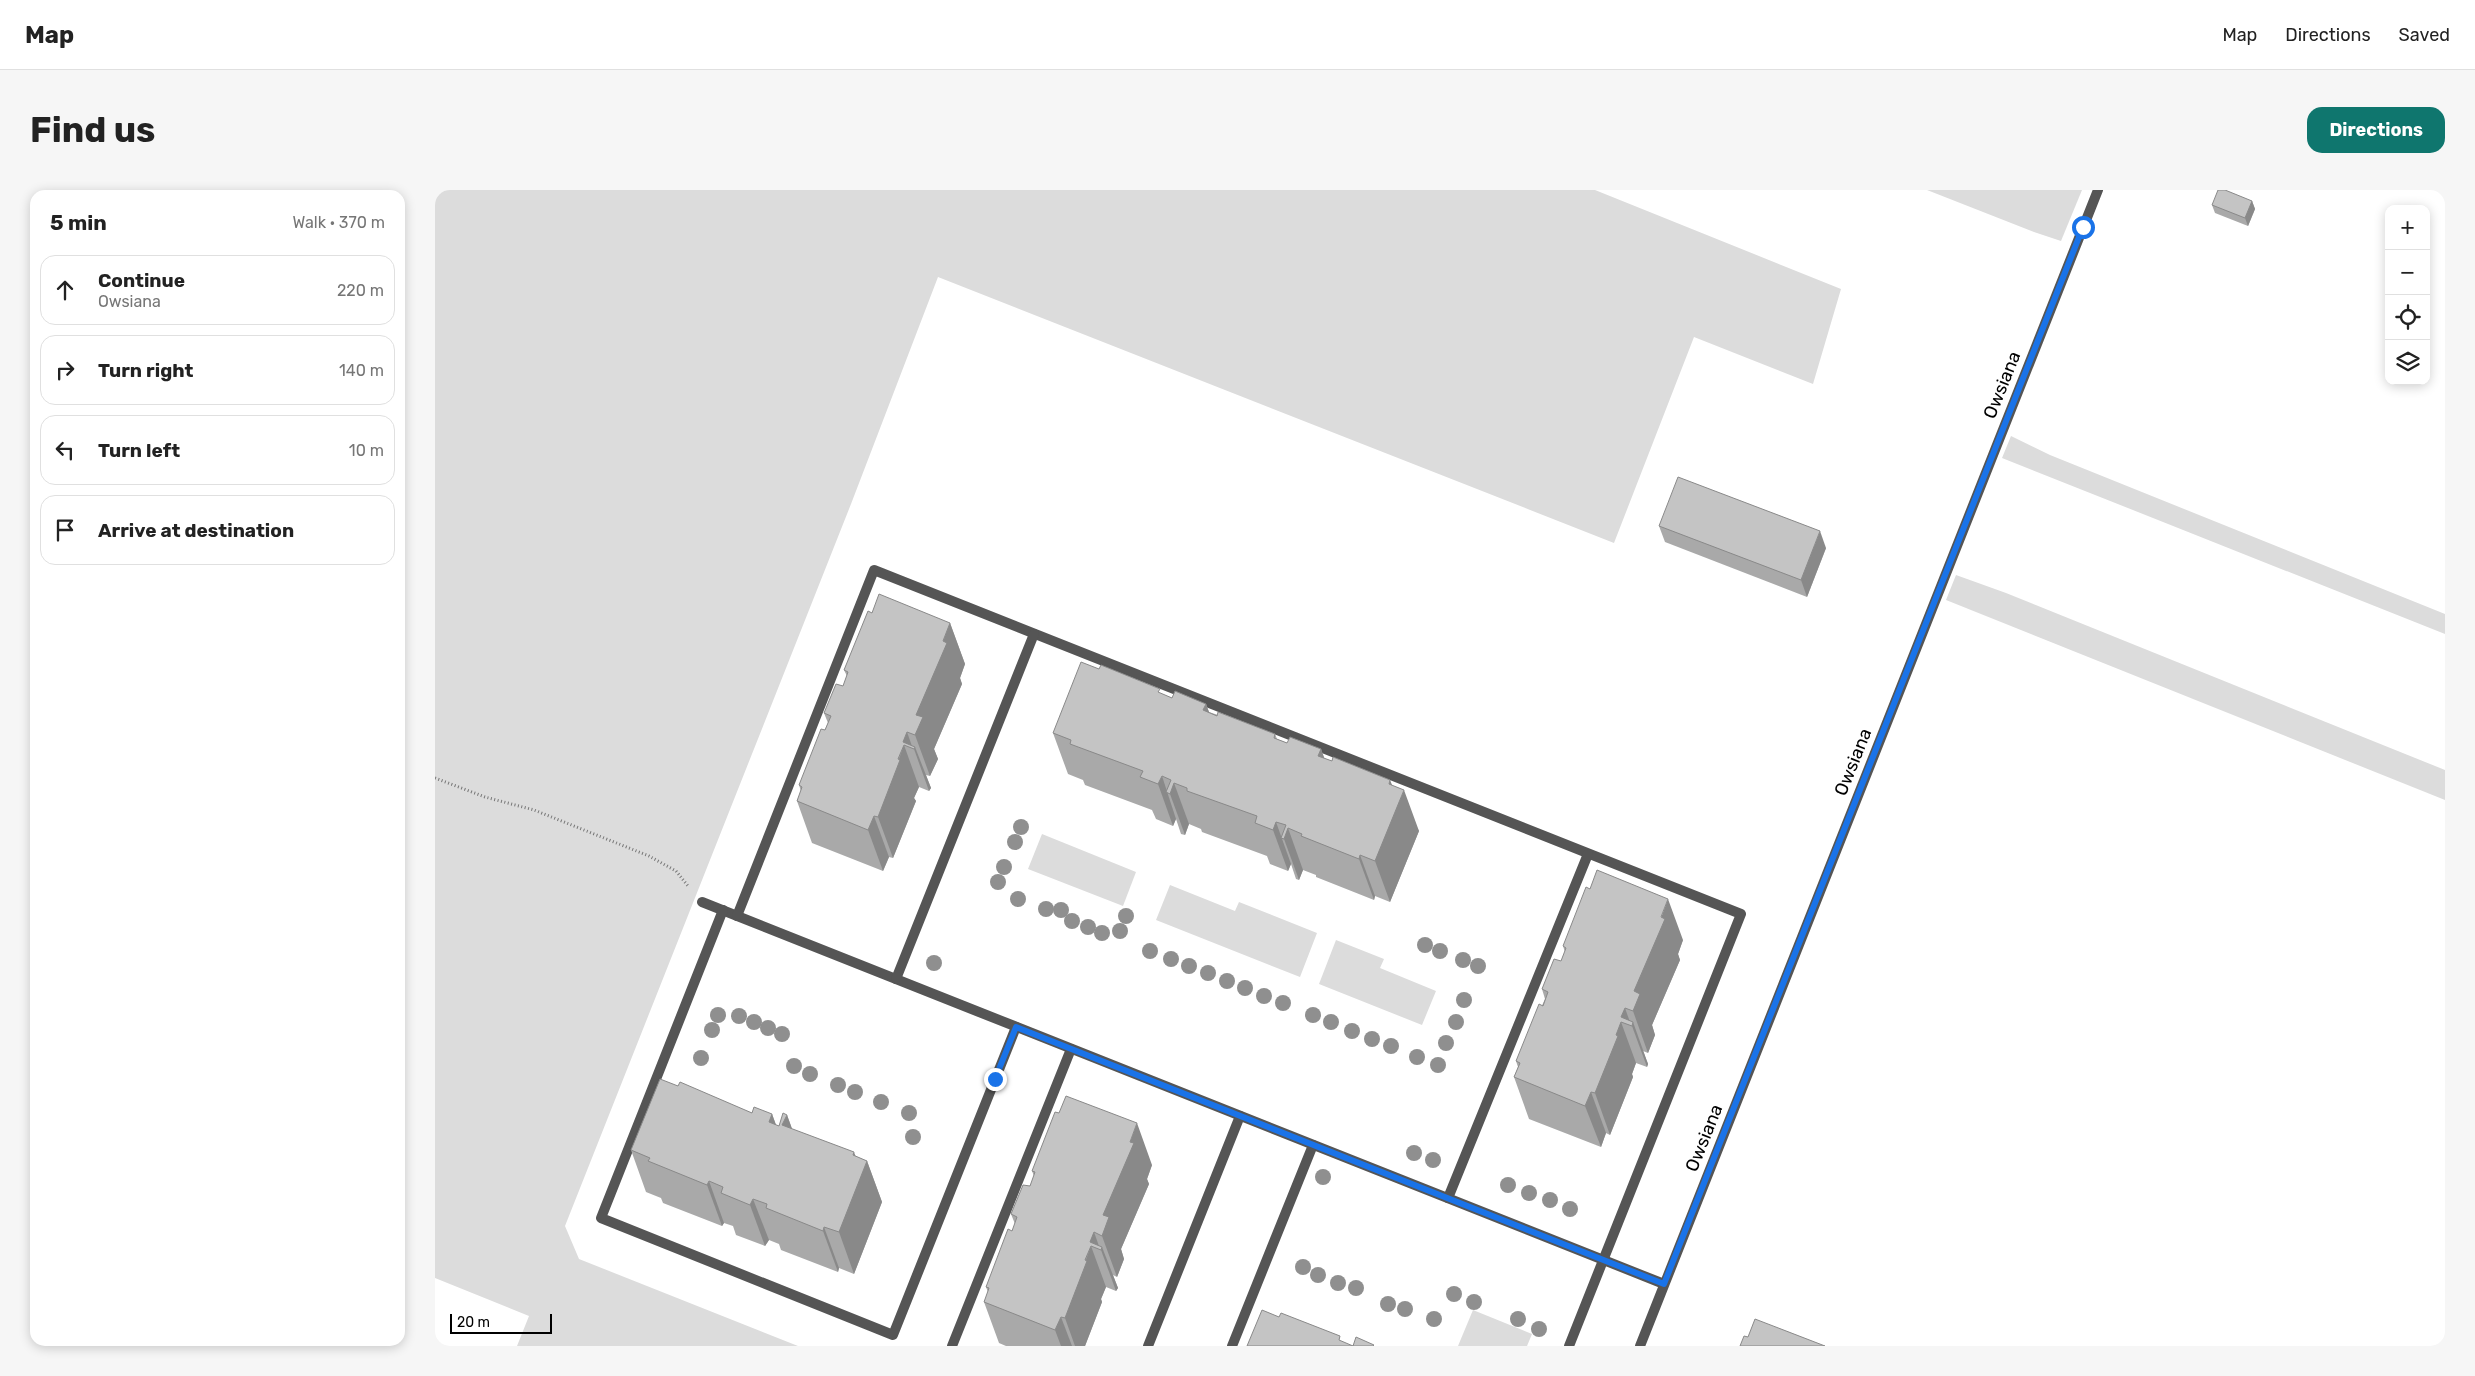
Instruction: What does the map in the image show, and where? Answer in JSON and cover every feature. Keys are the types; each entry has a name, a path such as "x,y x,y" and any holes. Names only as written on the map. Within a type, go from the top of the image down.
{"street":[{"name":"Owsiana","path":"1640,1346 2098,190"},
{"path":"737,916 874,570 1741,914 1569,1346"},
{"path":"896,979 1034,634"},
{"path":"1447,1198 1588,854"},
{"path":"702,902 1664,1284"},
{"path":"723,910 601,1218 893,1335 1016,1027"},
{"path":"952,1346 1071,1049"},
{"path":"1147,1346 1240,1116"},
{"path":"1232,1346 1313,1145"}],"path":[{"path":"435,778 485,798 533,810 649,856 676,871 702,902"}],"shaded area":[{"path":"435,190 1595,190 1841,289 1813,384 1694,337 1614,543 938,277 851,504 565,1226 579,1259 798,1346 517,1346 529,1316 435,1278"},
{"path":"1927,190 2082,190 2061,241"},
{"path":"2011,436 2050,455 2445,614 2445,634 2002,458"},
{"path":"1956,575 2006,593 2445,770 2445,800 1946,600"},
{"path":"1042,834 1136,872 1123,906 1028,869"},
{"path":"1170,885 1235,911 1239,902 1317,933 1300,977 1156,920"},
{"path":"1336,940 1384,959 1380,968 1436,991 1422,1025 1319,984"},
{"path":"1473,1310 1532,1334 1527,1346 1458,1346"}],"building":[{"path":"2218,190 2225,190 2252,201 2245,218 2212,205"},
{"path":"1678,477 1820,531 1801,580 1659,526"},
{"path":"879,594 950,623 943,641 947,643 916,715 923,717 915,735 907,732 903,742 915,747 914,749 904,745 878,817 874,816 868,830 797,801 802,787 799,785 821,729 825,730 831,716 824,713 836,684 843,686 848,672 844,670 868,611 872,613"},
{"path":"1081,662 1099,669 1101,665 1160,689 1158,692 1172,698 1175,691 1206,704 1203,710 1217,716 1218,712 1275,734 1274,738 1287,743 1290,737 1321,749 1318,756 1332,761 1333,757 1390,780 1389,784 1404,790 1375,861 1360,855 1359,859 1301,836 1302,834 1288,828 1284,839 1281,838 1286,825 1276,822 1273,830 1255,823 1257,816 1187,791 1187,788 1174,783 1170,794 1166,792 1171,780 1162,776 1158,784 1140,777 1143,771 1070,744 1071,740 1053,733"},
{"path":"1597,870 1668,899 1661,917 1665,919 1634,991 1640,994 1633,1011 1625,1008 1621,1017 1633,1022 1632,1026 1621,1022 1616,1035 1618,1036 1595,1093 1591,1092 1585,1106 1514,1077 1520,1063 1516,1061 1539,1004 1543,1006 1548,992 1542,989 1554,959 1561,961 1566,948 1563,946 1586,887 1590,889"},
{"path":"660,1079 678,1086 680,1082 752,1113 754,1107 772,1114 769,1122 779,1126 783,1113 787,1115 782,1125 854,1152 853,1155 867,1161 839,1232 824,1227 823,1231 766,1208 767,1204 753,1199 750,1205 721,1193 723,1187 709,1181 707,1185 648,1161 650,1158 631,1150"},
{"path":"1066,1096 1137,1123 1130,1142 1134,1143 1103,1215 1109,1217 1102,1236 1094,1232 1090,1242 1102,1247 1101,1250 1091,1246 1065,1318 1061,1317 1055,1330 984,1302 989,1288 986,1287 1008,1229 1012,1231 1017,1217 1011,1214 1023,1185 1030,1186 1035,1172 1032,1171 1055,1112 1059,1113"},
{"path":"1262,1310 1279,1317 1281,1313 1340,1336 1339,1340 1353,1346 1247,1346"},
{"path":"1755,1319 1825,1346 1740,1346 1744,1336 1748,1337"},
{"path":"1356,1337 1374,1345 1373,1346 1353,1346"}],"route":[{"path":"995,1079 1016,1027 1664,1284 2083,227"}]}
